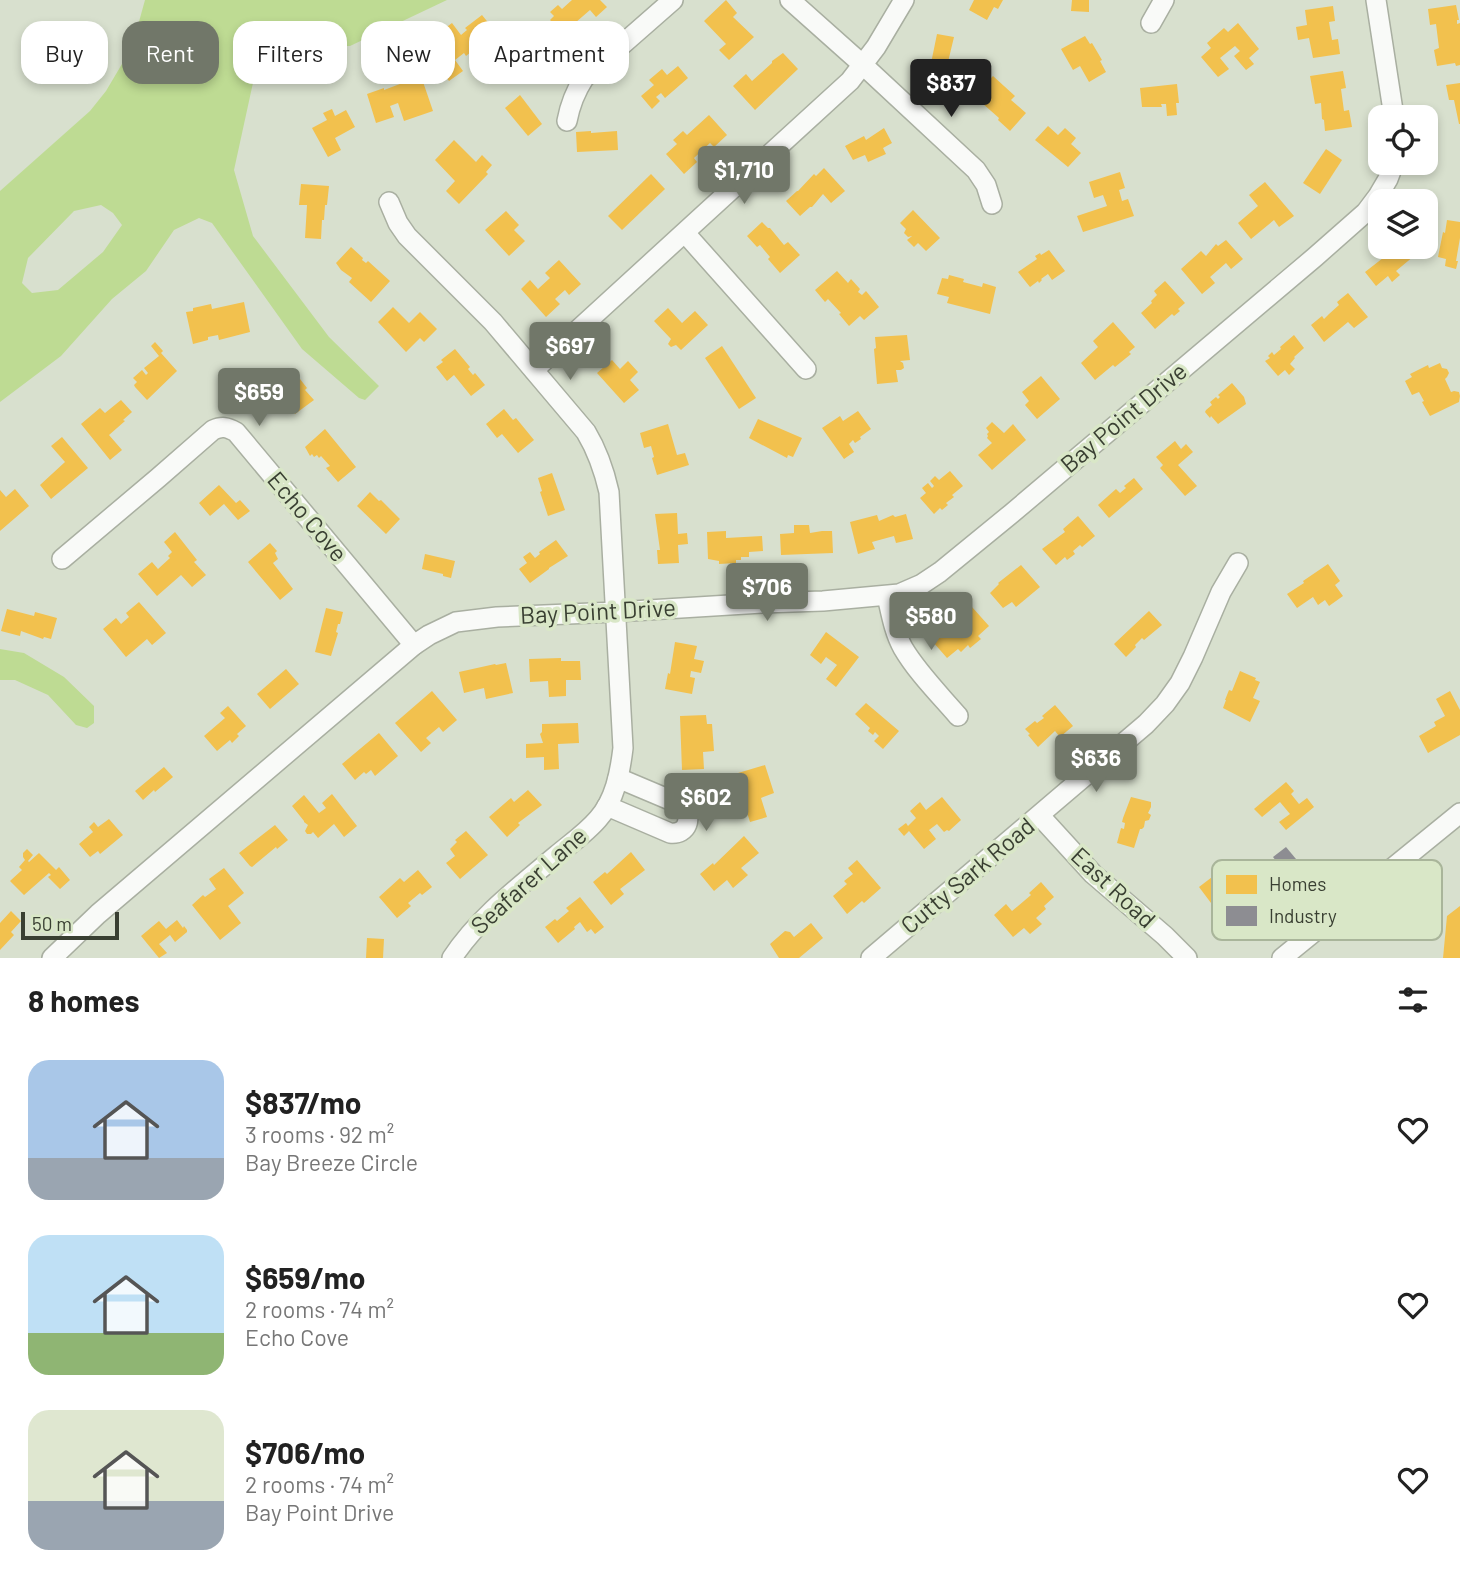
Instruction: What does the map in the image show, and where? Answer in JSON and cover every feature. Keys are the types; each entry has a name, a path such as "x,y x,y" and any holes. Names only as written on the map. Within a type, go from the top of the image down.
{"street":[{"path":"567,121 575,92 584,78 673,0"},
{"path":"790,0 976,170 986,185 992,204"},
{"path":"534,370 840,90 876,47 904,0"},
{"path":"1151,23 1164,0"},
{"path":"1376,0 1392,105"},
{"name":"Bay Point Drive","path":"52,958 98,914 415,645 456,622 497,617 887,596 922,584 1032,497 1315,257 1366,212 1390,175"},
{"name":"Seafarer Lane","path":"389,202 407,236 493,321 586,432 604,468 610,492 623,748 618,778 607,806 598,819 504,900 474,929 452,958"},
{"path":"685,233 806,369"},
{"name":"Echo Cove","path":"62,559 223,419 415,645"},
{"name":"Cutty Sark Road","path":"871,958 1040,816 1146,724 1165,704 1180,683 1221,592 1238,563"},
{"path":"887,596 891,618 902,646 958,716"},
{"name":"Seafarer Lane","path":"607,806 670,834 680,833 689,822 687,810 682,805 618,778"},
{"path":"1402,860 1460,813"},
{"name":"East Road","path":"1040,816 1093,874 1187,958"},
{"path":"1282,958 1304,940"}],"shaded area":[{"path":"145,0 447,0 403,21 361,21 361,41 350,46 347,46 347,21 233,21 233,84 253,84 234,170 253,236 329,337 379,386 365,400 359,398 302,349 212,223 199,218 174,230 146,271 112,299 61,356 0,402 0,191 90,111 122,64 122,84 219,84 219,21 139,21","holes":["101,205 113,213 122,225 103,252 58,290 32,293 22,283 28,258 74,211"]},
{"path":"0,649 24,653 64,677 94,706 94,723 87,728 76,725 48,695 15,680 0,680"}],"building: Homes":[{"path":"572,0 600,0 607,7 596,17 590,10 577,21 550,20 554,16 550,12 558,5 562,9"},
{"path":"726,0 737,13 733,17 754,37 729,60 719,50 726,44 704,21"},
{"path":"974,0 1003,0 998,9 994,7 987,20 969,10"},
{"path":"1072,0 1089,0 1089,12 1071,11"},
{"path":"1456,5 1459,20 1457,24 1460,23 1460,65 1456,66 1455,63 1437,66 1434,50 1439,48 1436,24 1430,25 1428,9"},
{"path":"1333,6 1335,21 1329,22 1332,40 1338,39 1340,54 1313,58 1309,38 1298,40 1296,27 1307,25 1305,10"},
{"path":"482,15 487,21 474,21"},
{"path":"1238,23 1259,49 1249,58 1254,64 1246,70 1234,56 1240,51 1235,46 1220,58 1229,69 1218,77 1201,57 1211,48 1207,43 1224,28 1228,32"},
{"path":"469,25 469,54 466,56 464,53 455,60 455,27 461,35 467,30 465,28"},
{"path":"937,34 954,37 948,62 953,64 949,79 929,73"},
{"path":"1085,36 1102,60 1100,61 1106,72 1089,82 1080,66 1073,70 1061,49"},
{"path":"783,53 798,69 755,110 733,86 746,74 752,81"},
{"path":"455,60 463,71 455,77"},
{"path":"678,66 688,78 665,98 661,93 656,97 660,101 652,109 641,96 654,85 649,80 662,69 667,75"},
{"path":"1343,71 1346,88 1341,89 1344,111 1349,110 1352,127 1325,131 1321,103 1315,104 1310,76"},
{"path":"993,76 1015,96 1011,100 1026,113 1010,131 974,96"},
{"path":"1460,83 1459,124 1454,100 1449,100 1446,85"},
{"path":"400,84 424,84 433,111 404,121 398,103 390,106 394,117 376,123 367,94"},
{"path":"1177,84 1177,115 1167,116 1166,104 1161,104 1162,107 1142,107 1140,88"},
{"path":"520,95 542,124 528,136 505,108"},
{"path":"332,109 335,116 346,110 355,127 335,138 341,150 328,157 312,128 327,120 323,113"},
{"path":"709,115 727,135 714,147 710,143 694,158 697,162 684,174 666,154 677,144 673,140 683,131 687,135"},
{"path":"1048,126 1058,135 1065,128 1076,138 1071,144 1081,153 1068,167 1035,140"},
{"path":"884,128 892,143 883,148 886,154 868,162 865,155 853,160 845,146 864,136 866,140"},
{"path":"617,131 618,150 577,152 576,132"},
{"path":"454,140 476,162 482,155 492,165 486,172 488,174 459,204 446,191 455,181 435,160"},
{"path":"1326,149 1342,160 1320,194 1303,183"},
{"path":"824,168 845,191 831,203 823,194 800,216 786,201"},
{"path":"1120,172 1125,188 1119,190 1122,201 1128,199 1134,216 1083,232 1077,216 1107,206 1103,195 1094,198 1089,182"},
{"path":"651,174 665,189 622,230 608,216"},
{"path":"1265,182 1294,216 1279,227 1274,220 1251,239 1238,223 1258,206 1249,195"},
{"path":"301,184 329,186 321,239 305,238 307,205 299,205"},
{"path":"913,210 940,238 926,251 918,243 914,247 907,240 912,236 908,237 904,233 906,229 900,223"},
{"path":"506,211 519,225 514,230 525,241 509,256 485,230"},
{"path":"1447,220 1460,222 1456,269 1445,266 1446,259 1438,257 1443,232 1445,233"},
{"path":"762,222 784,245 788,242 800,255 780,273 760,245 757,247 747,236"},
{"path":"1226,240 1243,259 1231,269 1226,263 1210,277 1215,283 1202,294 1181,269 1201,251 1206,256 1216,244 1218,246"},
{"path":"351,247 362,260 366,263 368,261 390,281 371,302 349,282 352,278 336,263"},
{"path":"1049,250 1065,271 1052,280 1048,274 1030,287 1018,272 1037,259 1035,256"},
{"path":"1382,259 1410,259 1396,271 1400,275 1392,282 1388,276 1376,286 1365,272"},
{"path":"559,260 581,284 569,295 565,290 555,299 560,304 546,317 521,289 530,280 538,289 550,278 545,273"},
{"path":"837,271 848,283 851,279 862,295 866,291 879,307 864,320 860,316 849,326 828,299 825,302 815,290"},
{"path":"949,275 982,287 983,283 996,287 990,314 947,303 949,297 937,294 942,278 948,279"},
{"path":"1165,281 1185,303 1178,309 1180,311 1174,316 1172,314 1155,329 1141,313 1157,295 1154,291"},
{"path":"1348,293 1368,317 1354,328 1348,322 1324,342 1311,325 1322,316 1324,319"},
{"path":"244,302 250,332 219,340 218,335 208,337 208,340 193,344 186,312 211,304 212,309"},
{"path":"393,307 409,323 420,312 437,329 424,342 420,338 406,352 378,322"},
{"path":"668,308 682,323 695,311 708,325 681,350 676,345 671,347 668,344 671,339 654,321"},
{"path":"1113,322 1135,347 1129,352 1131,354 1095,380 1081,363 1098,347 1093,341"},
{"path":"907,335 910,360 900,361 904,368 896,370 898,382 877,384 875,337"},
{"path":"1294,335 1304,348 1290,364 1295,369 1289,375 1285,370 1278,376 1265,361"},
{"path":"155,342 177,371 147,400 135,387 137,382 133,378 142,370 146,375 148,373 144,368 159,356 151,346"},
{"path":"722,346 756,398 739,409 705,358"},
{"path":"455,349 473,375 475,373 485,385 471,396 454,375 447,381 436,367"},
{"path":"612,360 620,369 628,361 638,372 630,380 639,390 624,403 597,373"},
{"path":"1440,363 1449,373 1445,379 1451,392 1459,392 1459,402 1430,416 1419,392 1412,395 1405,381 1412,377 1410,374 1428,365 1429,368"},
{"path":"286,370 296,382 300,379 314,400 295,414 271,383"},
{"path":"1041,376 1060,399 1037,419 1025,405 1029,401 1022,392"},
{"path":"1232,383 1244,397 1246,404 1218,424 1205,412 1212,405 1210,402 1216,397 1218,399 1218,395"},
{"path":"121,400 132,412 109,435 122,450 110,460 81,424 100,408 105,413"},
{"path":"504,409 513,420 516,418 534,440 518,453 502,434 497,438 486,424"},
{"path":"858,411 871,429 860,437 861,439 855,443 853,440 849,444 854,452 844,459 822,428 840,416 843,421"},
{"path":"758,419 802,438 793,457 788,455 787,458 749,438"},
{"path":"992,422 1004,433 1013,424 1026,440 992,470 978,455 992,443 987,438 989,432 986,428"},
{"path":"668,424 677,455 685,453 689,465 657,475 651,446 644,448 640,433"},
{"path":"325,429 356,467 338,482 326,468 330,466 321,456 310,456 305,447"},
{"path":"62,437 88,468 51,499 40,485 65,462 51,446"},
{"path":"1175,441 1181,449 1186,444 1193,452 1178,465 1197,486 1185,496 1160,468 1163,465 1156,457"},
{"path":"950,471 963,486 952,495 954,497 946,503 948,505 934,514 920,498 926,493 922,488 928,483 932,488 934,486 930,481 935,476 939,480"},
{"path":"552,473 565,510 548,516 538,478"},
{"path":"1134,478 1143,489 1109,518 1098,505 1116,489 1120,493"},
{"path":"219,485 236,503 240,500 250,511 238,520 224,504 210,516 199,503"},
{"path":"15,489 29,506 0,531 0,490 6,497"},
{"path":"370,492 400,519 386,534 357,506"},
{"path":"677,513 678,534 687,533 688,544 678,545 679,563 658,564 657,550 660,550 655,514"},
{"path":"906,514 913,539 896,543 894,536 872,542 875,549 858,554 850,522 877,515 879,521 893,515 895,517"},
{"path":"1078,516 1095,536 1073,551 1075,554 1067,560 1065,557 1056,565 1042,549 1065,532 1063,529"},
{"path":"794,525 809,525 810,533 832,531 833,553 781,555 780,534 794,533"},
{"path":"726,531 726,538 762,536 763,551 749,552 749,557 741,557 736,563 719,564 719,561 708,559 707,532"},
{"path":"175,532 197,560 194,562 206,575 192,587 181,575 157,596 138,574 152,562 158,569 170,558 168,556 172,552 164,542"},
{"path":"556,540 568,556 530,583 519,569 527,563 523,557 530,552 535,558"},
{"path":"270,543 277,551 275,553 278,559 273,563 293,589 280,600 248,562"},
{"path":"425,554 455,561 451,578 422,569"},
{"path":"1328,564 1340,581 1335,585 1343,596 1329,606 1325,600 1318,605 1313,597 1297,608 1287,594"},
{"path":"1021,565 1040,587 1016,607 1012,602 1003,608 990,593"},
{"path":"139,602 166,633 152,645 147,639 126,657 103,629 116,618 121,624 129,617 126,613"},
{"path":"972,607 989,626 978,636 981,639 970,648 968,645 961,652 958,649 947,658 933,642 962,621 960,618"},
{"path":"326,608 343,612 331,656 315,652"},
{"path":"7,609 34,616 35,612 57,618 51,639 21,631 20,636 1,631"},
{"path":"1149,611 1162,625 1144,640 1142,638 1126,657 1114,644"},
{"path":"826,632 859,657 836,687 826,679 837,665 826,657 821,664 810,655"},
{"path":"675,642 697,646 694,659 704,661 701,673 691,671 690,677 695,678 692,694 665,689"},
{"path":"561,658 561,661 580,661 581,680 566,680 566,696 549,697 548,681 530,682 529,659"},
{"path":"506,663 513,693 486,699 484,688 464,693 459,672"},
{"path":"286,669 299,684 270,709 257,694"},
{"path":"1240,671 1260,682 1253,698 1260,701 1250,722 1223,708"},
{"path":"432,691 457,720 443,732 439,727 426,738 431,743 421,752 395,723"},
{"path":"1450,691 1460,710 1460,735 1428,753 1419,736 1436,726 1434,722 1445,716 1436,699"},
{"path":"866,703 899,731 883,749 874,741 879,736 868,731 870,728 855,714"},
{"path":"1055,705 1073,726 1060,737 1055,731 1038,747 1025,729 1044,718 1042,716"},
{"path":"228,706 246,726 232,743 230,740 217,751 204,736 225,718 220,713"},
{"path":"706,715 707,724 712,724 714,751 703,752 704,769 682,770 680,716"},
{"path":"578,723 579,743 558,744 559,769 544,770 544,757 526,758 526,744 543,743 540,734 542,724"},
{"path":"379,733 398,756 375,776 371,770 355,780 342,764"},
{"path":"765,765 774,793 761,798 767,817 750,822 740,790 744,789 738,773"},
{"path":"164,767 173,777 143,800 135,791"},
{"path":"1286,782 1294,791 1291,794 1299,804 1307,798 1314,807 1286,830 1279,822 1290,814 1280,802 1262,817 1254,809"},
{"path":"528,790 542,805 518,823 520,825 507,837 489,817 511,798 514,802"},
{"path":"332,794 357,826 344,837 334,824 318,838 313,832 307,834 305,831 308,825 292,806 304,795 319,813 326,808 322,803"},
{"path":"942,797 961,820 949,831 944,832 937,824 929,830 936,839 924,849 909,831 904,836 898,829 906,823 908,826 916,818 910,811 920,802 926,810"},
{"path":"1131,797 1151,802 1148,813 1151,815 1140,829 1134,848 1117,843 1121,828 1124,829 1125,823 1122,822"},
{"path":"109,819 123,835 100,854 98,851 90,857 79,844 93,832 89,827 94,822 98,827"},
{"path":"275,825 288,840 250,866 239,853"},
{"path":"466,831 488,855 460,879 446,863 455,856 450,849 457,842 455,840"},
{"path":"744,836 759,853 741,868 748,875 733,888 727,880 714,891 700,874 713,863 714,865"},
{"path":"27,849 33,855 29,862 39,853 56,870 59,867 70,880 60,889 48,877 51,875 49,873 24,895 10,881 22,870 19,867 25,860 23,853"},
{"path":"631,852 645,870 620,889 624,894 611,905 593,882 605,872 607,874"},
{"path":"857,860 881,888 847,914 833,896 847,884 844,881 853,874 848,868"},
{"path":"224,868 244,893 228,906 241,923 220,940 192,905 203,895 205,897 216,889 209,879"},
{"path":"418,870 432,887 408,903 411,906 397,918 379,897 400,878 404,882"},
{"path":"1212,877 1212,902 1211,903 1199,887"},
{"path":"1041,882 1054,897 1036,918 1042,924 1030,934 1024,928 1013,937 994,915 1006,904 1012,911 1031,895 1029,893"},
{"path":"580,897 604,927 595,934 591,929 587,932 580,922 558,943 545,927 569,911 566,908"},
{"path":"1460,906 1460,958 1443,958 1447,916"},
{"path":"11,911 21,921 11,932 14,935 0,950 0,923"},
{"path":"177,920 187,932 175,942 170,935 159,944 167,953 159,958 141,936 159,921 166,929"},
{"path":"811,923 823,938 799,958 779,958 770,944 785,931 794,937"},
{"path":"367,938 384,939 383,958 366,958"}],"building: Industry":[{"path":"1286,847 1296,859 1275,860 1273,857"}]}
